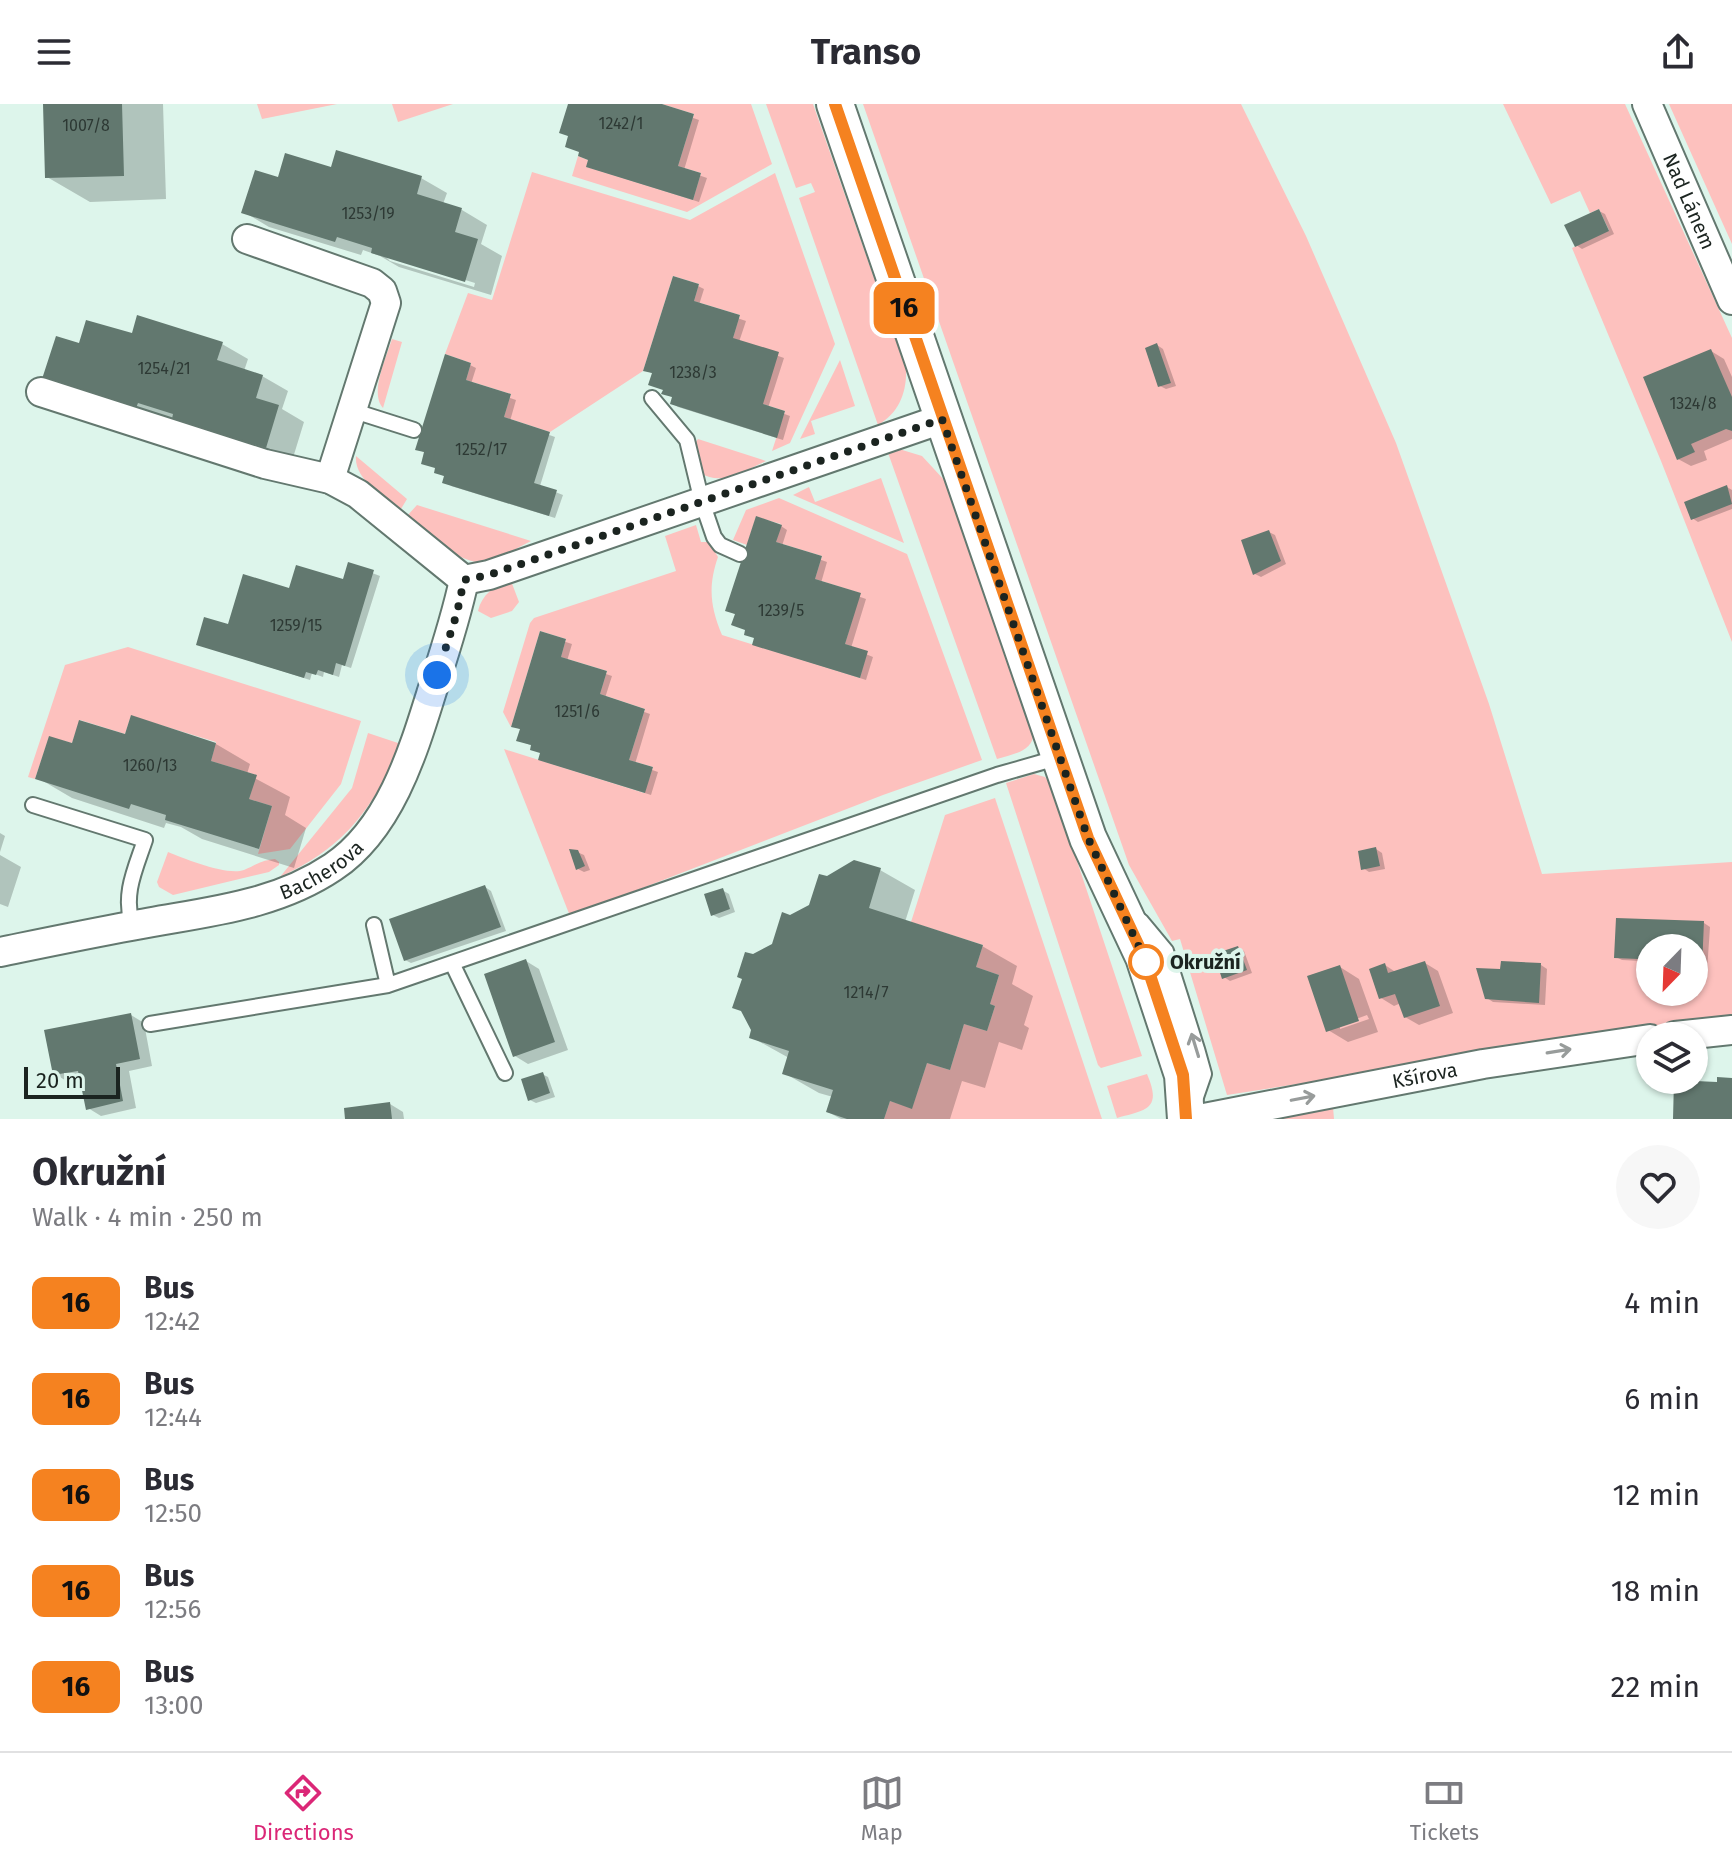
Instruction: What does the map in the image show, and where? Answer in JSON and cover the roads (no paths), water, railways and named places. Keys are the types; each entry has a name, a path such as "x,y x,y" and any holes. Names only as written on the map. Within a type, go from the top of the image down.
{"street":[{"path":"835,104 1088,838 1165,1079 1186,1119"},
{"name":"Nad Lánem","path":"1647,104 1732,300"},
{"path":"247,239 372,283 382,291 386,303 330,479"},
{"path":"41,392 265,464 330,479 358,494 464,580 489,575 942,419"},
{"name":"Bacherova","path":"0,952 132,925 237,908 297,888 336,866 362,839 396,790 411,757 457,613 464,580"},
{"path":"1088,838 1144,957 1183,1075 1186,1119"},
{"path":"1708,1033 1732,1030"},
{"name":"Kšírova","path":"1199,1119 1483,1064 1636,1041"}],"lane":[{"path":"652,398 687,440 714,537 720,545 740,554"},
{"path":"351,410 414,430"},
{"path":"150,1024 388,985 997,775 1060,757"},
{"path":"33,805 145,840 129,888 127,907 132,925"},
{"path":"374,925 388,985"},
{"path":"452,963 505,1073"}],"place":[{"name":"Okružní","path":"1146,962"}]}
